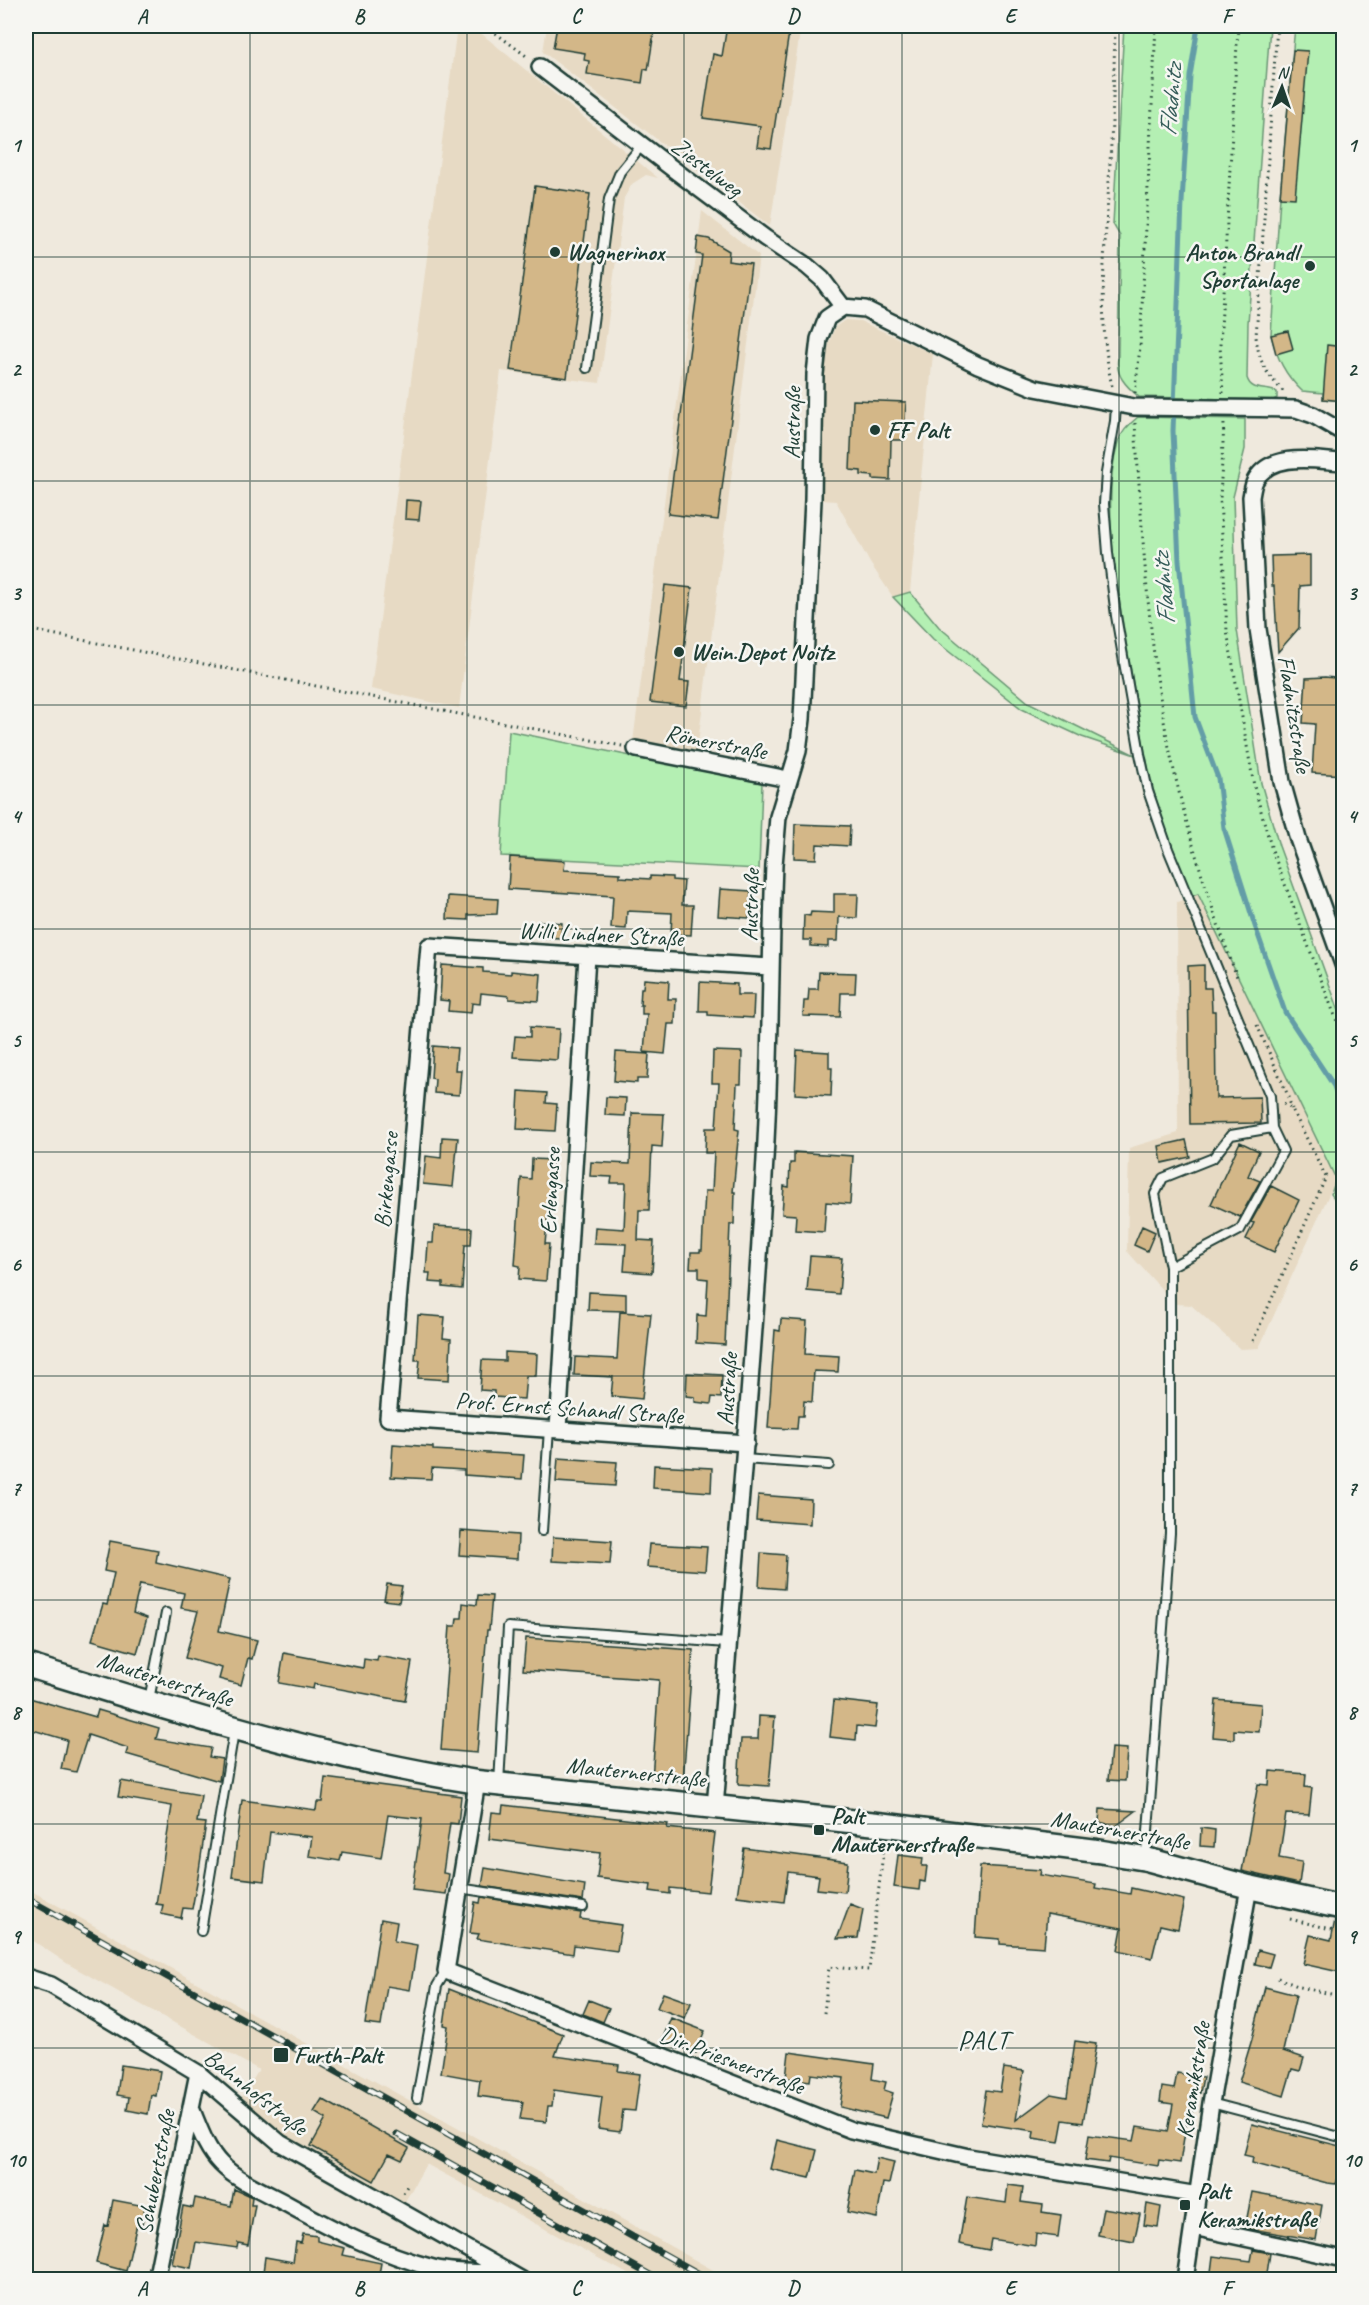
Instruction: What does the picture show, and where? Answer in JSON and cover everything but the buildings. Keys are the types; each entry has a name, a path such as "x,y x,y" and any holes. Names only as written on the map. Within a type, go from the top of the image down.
{"street":[{"name":"Ziestelweg","path":"540,67 765,238 807,266 822,279 843,307"},
{"path":"843,307 865,309 978,365 1035,388 1134,407 1296,409 1313,415 1344,433"},
{"name":"Austraße","path":"715,1808 727,1643 746,1443 766,1156 770,967 778,817 798,751 807,642 816,362 819,339 826,318 843,307"},
{"name":"Fladnitzstraße","path":"1344,462 1288,460 1270,466 1256,479 1251,497 1258,629 1282,782 1298,839 1344,967"},
{"name":"Römerstraße","path":"636,749 788,778"},
{"name":"Willi Lindner Straße","path":"429,946 770,967"},
{"name":"Birkengasse","path":"388,1418 429,946"},
{"name":"Erlengasse","path":"553,1429 587,956"},
{"name":"Prof. Ernst Schandl Straße","path":"388,1418 746,1443"},
{"name":"Mauternerstraße","path":"26,1665 234,1728 376,1764 488,1783 1040,1843 1146,1859 1249,1887 1344,1908"},
{"path":"446,1971 459,1888 488,1783"},
{"name":"Keramikstraße","path":"1185,2280 1211,2103 1249,1887"},
{"name":"Dir.Priesnerstraße","path":"446,1971 851,2130 969,2157 1198,2195"},
{"name":"Bahnhofstraße","path":"26,1977 51,1985 198,2073 280,2143 515,2276"},
{"name":"Schubertstraße","path":"156,2280 198,2073"},
{"path":"191,2108 204,2139 220,2163 238,2178 341,2233 384,2252 435,2268 515,2276"},
{"path":"1193,2227 1344,2259"}],"lane":[{"path":"587,368 609,199 620,172 642,145"},
{"path":"1116,405 1104,504 1108,553 1116,616 1148,791 1168,849 1270,1096 1272,1128 1283,1151 1240,1230 1170,1267"},
{"path":"1146,1859 1170,1533 1170,1267 1155,1194 1163,1178 1214,1158 1231,1135 1272,1128"},
{"path":"542,1531 553,1429"},
{"path":"744,1460 829,1465"},
{"path":"148,1702 166,1613"},
{"path":"488,1783 508,1627 727,1643"},
{"path":"201,1931 234,1728"},
{"path":"459,1888 583,1907"},
{"path":"417,2098 437,1986 446,1971"},
{"path":"1211,2103 1344,2138"}],"path":[{"path":"486,26 540,67"},
{"path":"1115,26 1112,140 1102,297 1104,340 1116,405"},
{"path":"1156,26 1140,347 1134,407 1144,568 1166,730 1187,826 1220,932 1241,987"},
{"path":"1277,26 1256,337 1258,356 1270,377 1288,396 1296,409"},
{"path":"26,629 636,749"},
{"path":"1253,1341 1326,1177 1292,1109 1254,1019"},
{"path":"1340,1034 1344,1040"},
{"path":"1270,1096 1292,1109"},
{"path":"824,2013 830,1967 869,1970 886,1825"},
{"path":"1290,1919 1339,1931"},
{"path":"1278,1978 1300,1987 1344,1997"}],"shaded area":[{"path":"457,26 472,26 658,178 646,175 632,184 624,198 600,383 501,371 459,708 371,689"},
{"path":"547,26 801,26 770,226 543,52"},
{"path":"702,211 759,256 697,751 633,742"},
{"path":"845,320 860,321 933,354 910,592 893,597 870,563 836,501 822,500 824,375 829,344 835,327"},
{"path":"1198,894 1336,1179 1259,1348 1240,1349 1191,1305 1164,1303 1164,1292 1127,1251 1129,1148 1178,1133 1177,902"},
{"path":"26,1888 729,2279 637,2279 426,2164 403,2205 288,2139 241,2098 259,2070 68,1964 26,1936"}],"green space":[{"path":"1124,26 1270,26 1248,323 1247,378 1255,387 1277,392 1277,398 1273,400 1139,397 1126,384 1118,370 1120,236 1113,224"},
{"name":"Anton Brandl Sportanlage","path":"1295,26 1343,26 1343,401 1323,399 1323,393 1302,391 1282,366 1271,335"},
{"path":"1138,417 1245,419 1245,449 1233,497 1237,630 1261,783 1279,846 1343,1022 1343,1211 1331,1194 1336,1179 1198,894 1192,896 1166,830 1153,789 1122,622 1111,528 1113,468 1118,442 1126,428"},
{"path":"910,592 939,627 1028,702 1135,755 1082,737 1022,709 933,639 893,597"},
{"path":"509,731 762,783 759,869 501,856"}],"waterway":[{"name":"Fladnitz","path":"1198,26 1190,76 1182,202 1173,431 1179,561 1195,717 1218,778 1224,828 1285,1012 1334,1086 1344,1119"}],"railway":[{"path":"26,1898 710,2280"},
{"path":"397,2134 659,2280"}],"place":[{"name":"Wagnerinox","path":"555,252"},
{"name":"Anton Brandl Sportanlage","path":"1310,266"},
{"name":"FF Palt","path":"875,430"},
{"name":"Wein.Depot Noitz","path":"679,652"},
{"name":"Palt Mauternerstraße","path":"819,1830"},
{"name":"Furth-Palt","path":"281,2055"},
{"name":"Palt Keramikstraße","path":"1185,2205"}],"district":[{"name":"PALT","path":"984,2040"}]}
